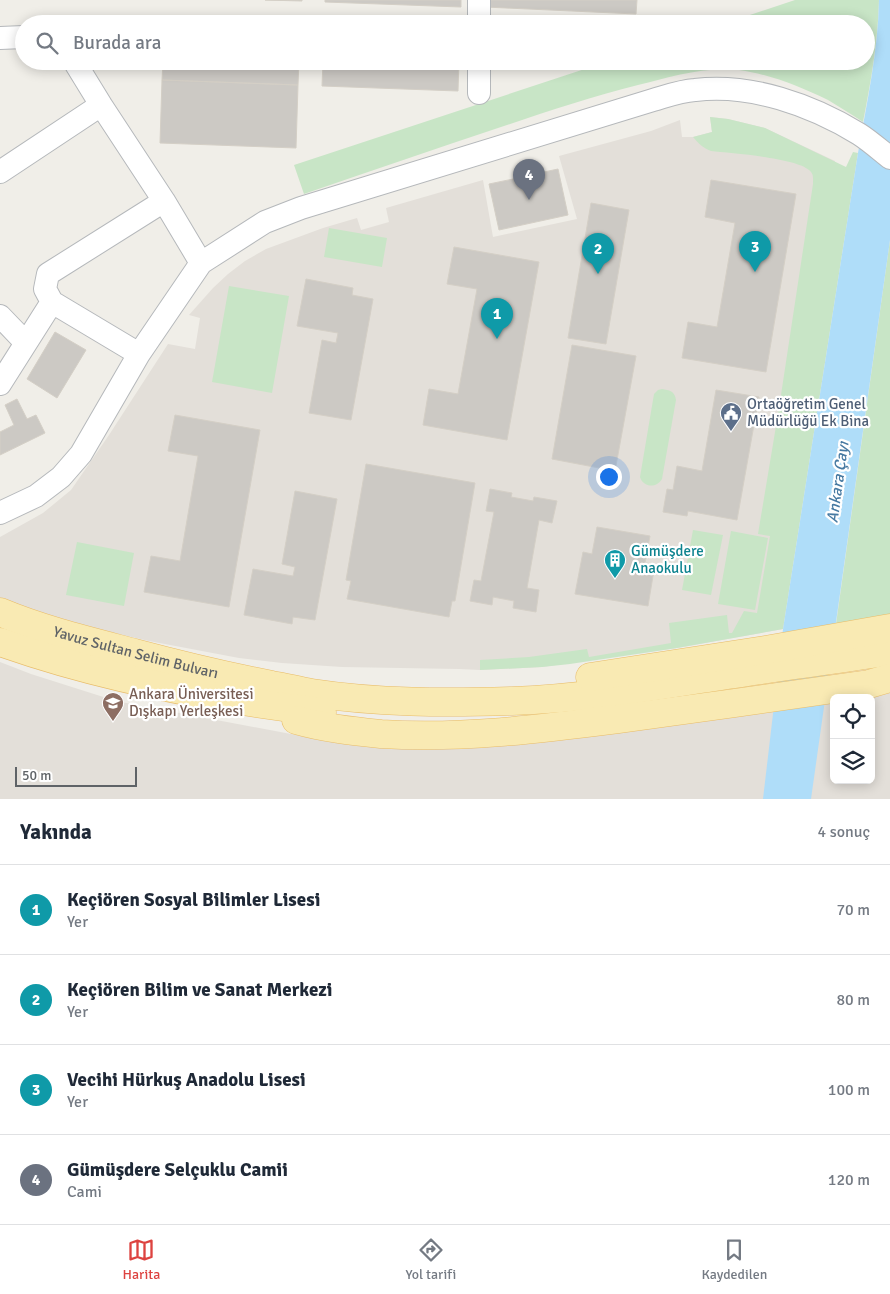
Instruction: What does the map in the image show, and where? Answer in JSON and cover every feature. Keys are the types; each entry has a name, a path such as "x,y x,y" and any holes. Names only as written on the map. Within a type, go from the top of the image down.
{"main road":[{"name":"Yavuz Sultan Selim Bulvarı","path":"0,612 35,625 214,673 273,695"},
{"path":"273,695 294,680 392,684 506,684 599,676 890,628"},
{"name":"Yavuz Sultan Selim Bulvarı","path":"0,642 106,674 201,694 273,695"},
{"path":"273,695 310,693 420,702 513,701 563,698 654,687 890,652"},
{"path":"273,695 374,717 485,718 626,705 890,668"},
{"path":"273,695 290,718 315,726 353,732 442,735 489,733 576,724 869,684 890,678"}],"street":[{"path":"479,0 479,15"},
{"path":"0,38 15,37"},
{"path":"79,70 100,105 164,200 202,263"},
{"path":"479,70 479,93"},
{"path":"1,512 36,496 61,477 81,454 139,354 202,263 265,222 301,208 678,92 696,90 720,88 742,90 780,98 832,120 861,135 890,158"},
{"path":"0,172 100,105"},
{"path":"139,354 52,302 45,289 48,274 164,200"},
{"path":"0,384 52,302"},
{"path":"0,316 26,343"}],"shaded area":[{"path":"710,117 728,119 765,128 835,161 783,629 677,648 542,667 480,670 342,667 239,658 149,641 61,621 0,600 0,537 43,513 71,490 168,344 195,349 200,318 189,315 213,288 245,261 266,249 357,218 361,230 389,222 386,208 483,180 493,237 577,219 559,156 651,131 680,120 682,137 693,137 712,132"},
{"name":"Ankara Üniversitesi Dışkapı Yerleşkesi","path":"0,662 116,701 312,738 830,698 830,784 875,784 875,694 857,694 890,688 890,799 0,799"}],"green space":[{"path":"795,0 879,0 875,51 875,15 750,15"},
{"path":"582,70 713,70 662,79 571,104 304,194 294,165"},
{"path":"739,70 873,70 863,122 828,100 796,86"},
{"path":"710,117 728,119 765,128 846,167 853,152 858,153 783,629 677,648 570,664 480,670 480,660 529,657 587,649 589,657 671,643 669,623 727,615 729,633 732,633 744,611 757,613 770,536 758,534 779,408 813,178 809,170 791,162 706,149 693,137 712,132"},
{"path":"329,228 387,238 382,267 324,257"},
{"path":"890,240 890,616 836,624"},
{"path":"229,286 289,296 272,393 212,382"},
{"path":"662,389 673,393 676,400 662,479 650,486 644,483 640,477 654,394"},
{"path":"693,530 723,535 711,595 682,590"},
{"path":"731,531 768,538 755,610 718,604"},
{"path":"77,542 134,553 124,606 66,595"}],"water":[{"name":"Ankara Çayı","path":"879,0 890,0 890,240 811,799 763,799 783,629 858,153 872,70 875,70"}],"building":[{"path":"265,0 302,0 302,1"},
{"path":"325,0 461,0 461,7 325,2"},
{"path":"485,0 637,0 636,14 485,7"},
{"path":"163,70 299,70 298,85 162,80"},
{"path":"323,70 459,70 458,91 322,86"},
{"path":"162,80 298,85 296,148 160,143"},
{"path":"543,167 544,172 558,169 568,215 499,230 489,184 537,174 535,169"},
{"path":"711,180 796,194 766,372 682,358 688,322 717,327 735,223 705,217"},
{"path":"591,203 629,210 606,344 568,338"},
{"path":"454,247 539,262 507,440 423,425 429,389 458,394 477,289 447,284"},
{"path":"306,279 353,288 352,295 373,299 351,420 309,413 322,340 336,343 338,333 297,326"},
{"path":"55,332 86,350 57,398 27,379"},
{"path":"572,345 636,356 615,471 552,459"},
{"name":"Ortaöğretim Genel Müdürlüğü Ek Bina","path":"716,390 759,397 737,520 688,511 687,516 663,512 667,489 673,490 677,466 702,471"},
{"path":"17,399 27,419 36,415 45,433 0,455 0,432 14,425 5,405"},
{"path":"175,415 260,430 229,607 144,592 151,556 180,561 198,456 168,451"},
{"path":"366,464 475,483 455,601 452,601 449,617 347,599 351,581 346,580"},
{"path":"490,489 512,493 511,497 533,501 534,497 557,501 552,523 539,520 527,588 539,590 536,612 513,608 514,601 493,597 492,605 470,601 474,580 481,581 494,512 486,511"},
{"path":"295,491 337,499 315,620 293,617 292,624 244,615 253,569 293,576 295,567 282,564"},
{"name":"Gümüşdere Anaokulu","path":"597,527 650,536 645,563 655,564 648,606 575,594 583,552 592,554"}],"place":[{"name":"Gümüşdere Selçuklu Camii","path":"529,200"},
{"name":"Vecihi Hürkuş Anadolu Lisesi","path":"755,272"},
{"name":"Keçiören Bilim ve Sanat Merkezi","path":"598,274"},
{"name":"Keçiören Sosyal Bilimler Lisesi","path":"497,339"},
{"name":"Ortaöğretim Genel Müdürlüğü Ek Bina","path":"731,432"},
{"name":"Gümüşdere Anaokulu","path":"615,579"},
{"name":"Ankara Üniversitesi Dışkapı Yerleşkesi","path":"113,722"}]}
